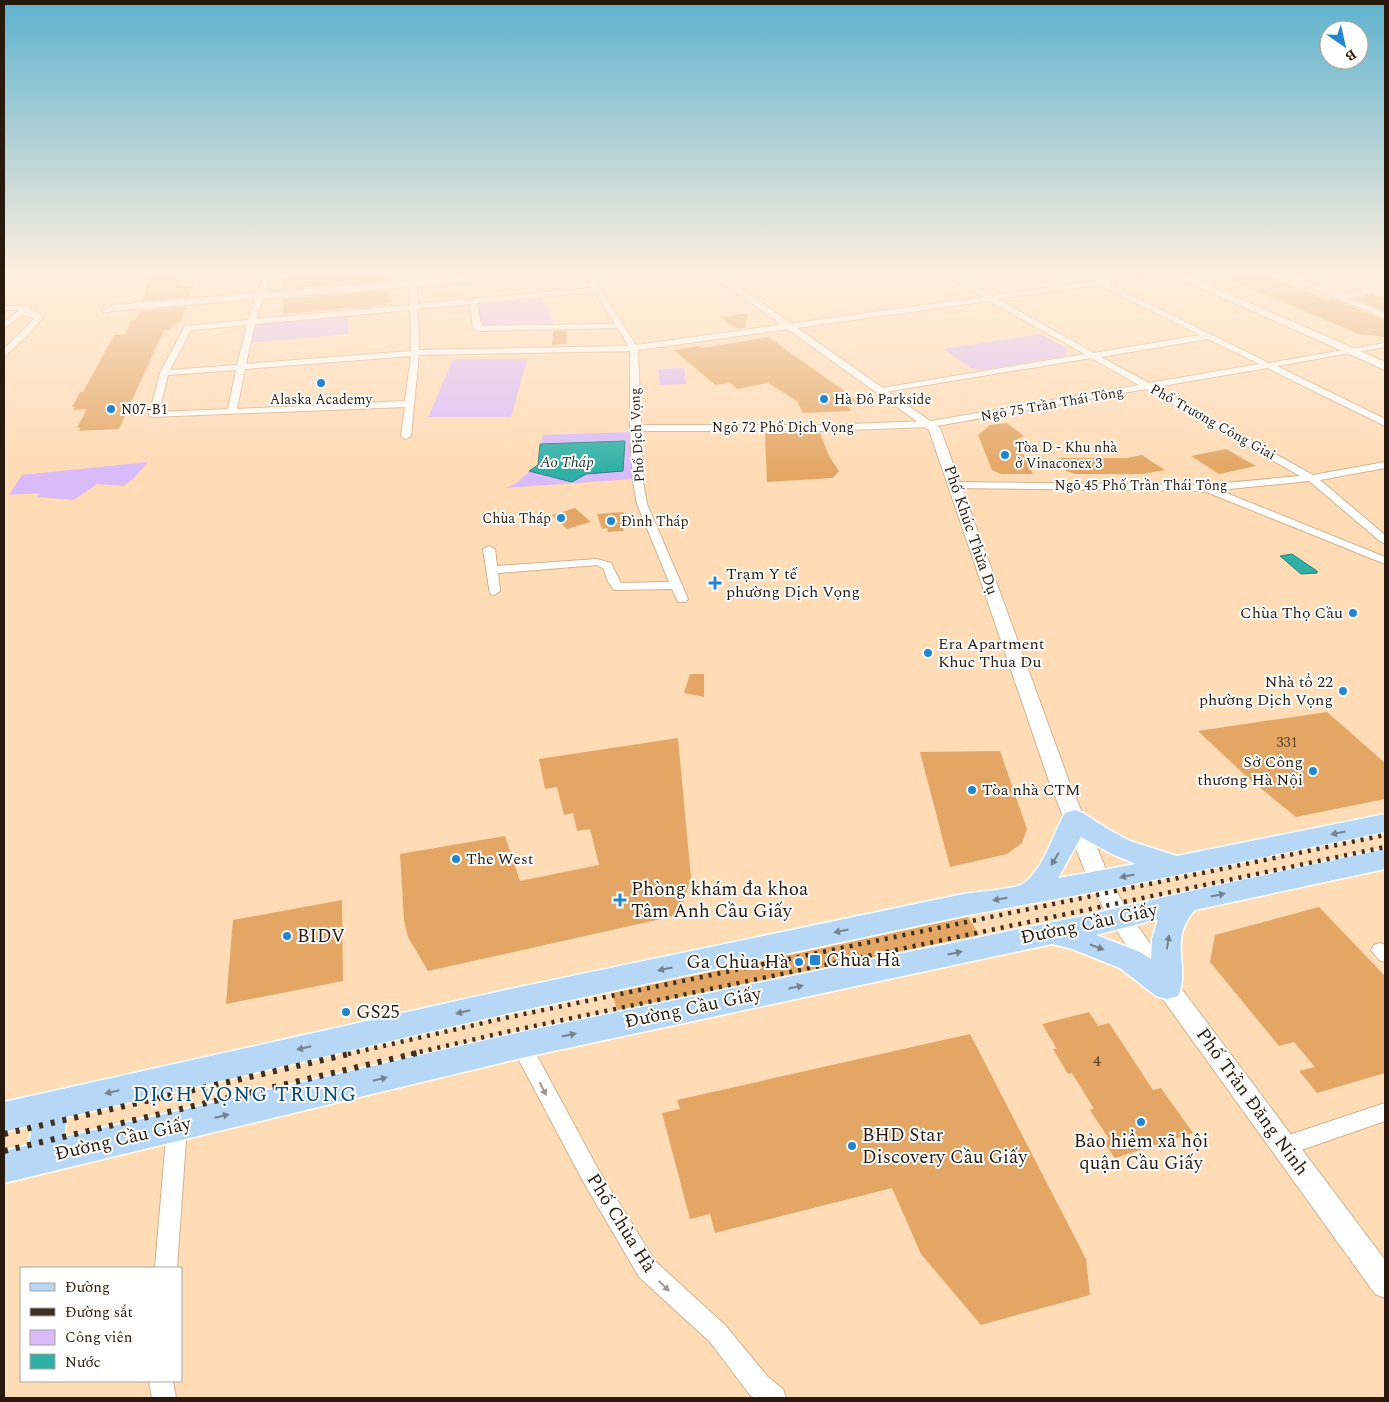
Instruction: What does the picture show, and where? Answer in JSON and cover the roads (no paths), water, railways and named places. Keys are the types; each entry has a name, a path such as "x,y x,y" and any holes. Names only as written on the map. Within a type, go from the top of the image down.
{"main road":[{"path":"1329,341 1385,366"},
{"path":"1352,341 1385,356"},
{"path":"1028,894 1044,879 1070,833 1074,819 1091,832 1119,847 1153,859 1179,865"},
{"path":"4,1117 520,999 954,907 1100,881 1385,823"},
{"name":"Đường Cầu Giấy","path":"4,1167 521,1045 1120,918 1385,859"},
{"path":"1167,987 1166,955 1170,928 1175,914 1186,902"},
{"path":"1050,933 1076,939 1130,960 1167,987"},
{"path":"44,1158 52,1106"}],"street":[{"path":"4,354 15,341"},
{"path":"181,341 164,373 154,416 410,404"},
{"path":"232,411 246,341"},
{"path":"406,436 415,341"},
{"path":"630,341 634,348"},
{"path":"164,373 415,353 634,348 680,341"},
{"path":"810,341 931,424"},
{"name":"Phố Trương Công Giai","path":"1068,341 1311,478 1385,540"},
{"path":"882,391 1178,341"},
{"path":"1220,341 1385,423"},
{"name":"Ngõ 75 Trần Thái Tông","path":"931,424 1385,345"},
{"name":"Phố Dịch Vọng","path":"634,348 635,428 638,481 642,504 682,599"},
{"name":"Ngõ 72 Phố Dịch Vọng","path":"635,428 821,428 931,424"},
{"name":"Phố Khúc Thừa Dụ","path":"931,424 936,431 1060,784 1100,881 1120,918"},
{"name":"Ngõ 45 Phố Trần Thái Tông","path":"955,485 1204,488 1311,478 1385,465"},
{"path":"1204,488 1385,561"},
{"path":"489,548 494,591"},
{"path":"492,570 597,562 608,566 614,584 618,587 675,585"},
{"name":"Phố Trần Đăng Ninh","path":"1120,918 1167,987 1385,1284"},
{"name":"Phố Chùa Hà","path":"521,1045 560,1122 647,1269 718,1334 759,1386 774,1398"},
{"path":"1284,1146 1385,1112"},
{"path":"166,1267 178,1126"},
{"path":"161,1382 164,1398"}],"water":[{"name":"Ao Tháp","path":"625,441 623,471 586,474 572,482 529,471 538,465 540,444"},
{"path":"1292,554 1317,571 1317,573 1301,574 1280,556"}],"railway":[{"path":"348,1054 505,1018 1385,835"},
{"path":"411,1054 506,1032 1385,847"},
{"path":"4,1134 353,1053"},
{"path":"4,1151 417,1053"}],"place":[{"name":"Alaska Academy","path":"321,383"},
{"name":"Hà Đô Parkside","path":"824,399"},
{"name":"N07-B1","path":"111,409"},
{"name":"Tòa D - Khu nhà ở Vinaconex 3","path":"1005,455"},
{"name":"Chùa Tháp","path":"561,518"},
{"name":"Đình Tháp","path":"611,521"},
{"name":"Trạm Y tế phường Dịch Vọng","path":"715,583"},
{"name":"Chùa Thọ Cầu","path":"1353,613"},
{"name":"Era Apartment Khuc Thua Du","path":"928,653"},
{"name":"Nhà tổ 22 phường Dịch Vọng","path":"1343,691"},
{"name":"Sở Công thương Hà Nội","path":"1313,771"},
{"name":"Tòa nhà CTM","path":"972,790"},
{"name":"The West","path":"456,859"},
{"name":"Phòng khám đa khoa Tâm Anh Cầu Giấy","path":"620,900"},
{"name":"BIDV","path":"287,936"},
{"name":"Chùa Hà","path":"815,960"},
{"name":"Ga Chùa Hà","path":"799,962"},
{"name":"GS25","path":"346,1012"},
{"name":"Bảo hiểm xã hội quận Cầu Giấy","path":"1141,1122"},
{"name":"BHD Star Discovery Cầu Giấy","path":"852,1146"}],"district":[{"name":"DỊCH VỌNG TRUNG","path":"245,1095"}]}
